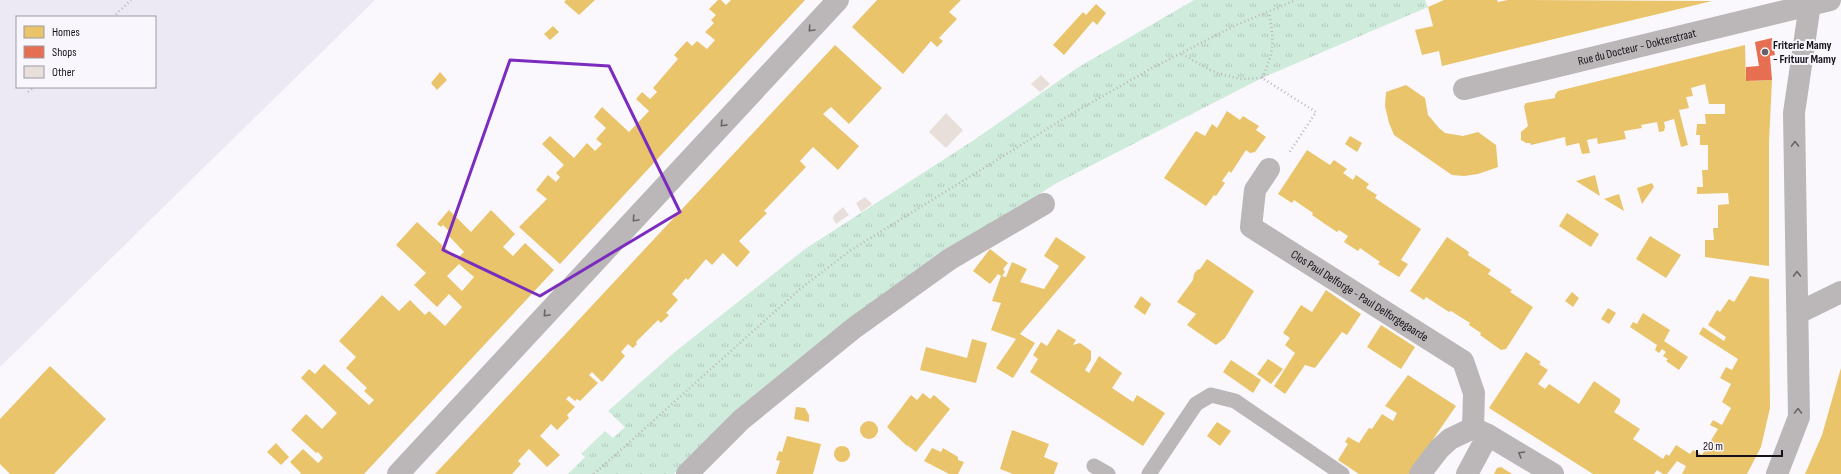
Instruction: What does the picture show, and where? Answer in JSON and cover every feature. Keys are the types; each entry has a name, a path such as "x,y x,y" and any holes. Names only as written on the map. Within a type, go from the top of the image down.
{"street":[{"path":"398,474 838,0"},
{"path":"1777,474 1799,417 1794,113 1818,1"},
{"name":"Rue du Docteur - Dokterstraat","path":"1464,89 1818,1"},
{"name":"Clos Paul Delforge - Paul Delforgegaarde","path":"1269,168 1255,190 1251,227 1464,361 1474,393 1481,431"},
{"path":"687,474 741,420 854,328 950,259 1044,204"},
{"path":"1798,313 1841,292"},
{"path":"1467,474 1481,431"},
{"path":"1420,474 1439,449 1450,439 1481,431 1553,474"}],"lane":[{"path":"1149,474 1196,404 1211,395 1235,401 1342,474"},
{"path":"1094,466 1108,474"}],"path":[{"path":"114,16 131,0"},
{"path":"594,474 800,289 851,250 1068,116 1152,68 1182,54 1234,26 1296,0"},
{"path":"1262,78 1269,64 1274,38 1269,12"},
{"path":"1182,54 1210,70 1221,74 1240,79 1262,78 1316,112 1280,168 1269,168"},
{"path":"28,92 33,88"}],"highlighted area":[{"path":"510,60 609,66 680,212 540,296 443,250"}],"shaded area":[{"path":"0,0 375,0 0,367"}],"green space":[{"path":"1194,0 1425,0 1428,7 1264,77 1055,184 952,250 690,458 674,474 568,474 585,457 581,454 605,431 613,438 625,427 608,411 676,351 805,249 974,140 1077,68"}],"building: Homes":[{"path":"566,0 595,0 579,15 564,2"},
{"path":"718,0 721,0 726,5 731,0 805,0 560,264 519,227 547,199 536,190 548,175 556,182 560,177 556,173 564,165 542,144 550,136 574,158 587,143 595,151 602,144 596,139 606,128 594,117 602,107 629,132 649,111 636,99 642,92 650,99 657,92 653,88 678,59 674,55 687,41 692,46 697,41 707,49 715,40 705,32 714,23 711,20 716,15 709,9"},
{"path":"877,0 961,0 949,12 957,19 939,38 943,41 937,47 931,41 903,74 852,27"},
{"path":"1444,0 1497,0 1498,2 1508,0 1712,1 1442,66 1439,51 1422,55 1415,30 1433,26 1428,7"},
{"path":"1096,4 1106,13 1097,25 1093,21 1064,55 1053,45 1083,12 1086,15"},
{"path":"553,26 559,32 550,40 544,34"},
{"path":"835,45 882,88 849,124 831,107 823,114 859,146 838,170 813,147 800,161 806,167 764,211 767,213 739,241 750,252 737,267 723,253 712,265 706,259 688,280 686,278 672,294 678,300 666,313 669,315 661,323 658,320 636,342 637,344 633,348 628,344 621,352 625,356 602,382 592,372 589,375 598,383 580,401 577,399 575,401 569,396 566,399 575,407 567,415 569,418 557,430 551,424 540,436 560,455 547,467 529,449 518,461 521,464 512,474 435,474"},
{"path":"1745,45 1746,81 1772,80 1769,142 1769,266 1705,257 1705,240 1714,240 1713,228 1718,228 1718,205 1729,204 1728,193 1697,194 1697,187 1703,187 1702,170 1708,170 1708,145 1700,145 1700,135 1696,135 1697,124 1706,124 1705,114 1725,114 1725,104 1709,104 1705,84 1691,88 1693,96 1686,97 1689,108 1679,110 1688,145 1681,147 1674,119 1664,122 1664,131 1659,132 1657,122 1641,125 1642,128 1624,131 1626,139 1598,144 1597,138 1587,140 1590,153 1582,154 1579,143 1566,146 1565,137 1531,145 1530,143 1526,143 1521,140 1521,132 1528,126 1524,106 1526,103 1555,98 1558,91"},
{"path":"440,72 447,80 437,90 431,83"},
{"path":"1406,85 1425,98 1428,115 1445,133 1463,136 1478,132 1496,145 1498,167 1478,174 1464,176 1452,175 1394,135 1389,123 1385,106 1386,92"},
{"path":"1227,111 1240,120 1243,116 1259,126 1256,130 1266,137 1255,152 1250,153 1246,150 1231,173 1229,171 1222,181 1225,183 1216,196 1214,195 1206,206 1164,178 1196,131 1205,136 1212,124 1217,128"},
{"path":"1350,136 1362,143 1357,152 1345,144"},
{"path":"1307,150 1330,165 1334,160 1347,169 1343,173 1353,180 1356,175 1369,184 1366,188 1377,195 1375,198 1421,229 1401,260 1408,264 1399,277 1378,264 1380,262 1360,248 1358,251 1344,242 1348,236 1339,230 1337,232 1325,224 1312,215 1313,213 1294,200 1292,203 1278,194"},
{"path":"1595,175 1600,196 1576,181"},
{"path":"1652,183 1654,187 1642,204 1637,188"},
{"path":"1619,194 1624,211 1604,199"},
{"path":"449,210 471,232 491,210 515,234 503,247 513,256 525,243 554,270 364,474 300,474 301,473 290,462 303,449 318,463 323,458 318,452 316,453 291,430 306,414 322,429 337,413 301,378 309,369 315,374 324,364 369,405 374,400 364,391 367,388 346,368 356,357 339,341 382,295 399,311 410,300 425,315 429,311 445,326 462,307 449,294 437,307 414,285 426,273 396,245 417,222 457,259 464,252 448,235 450,232 443,225 441,227 437,224","holes":["459,264 474,277 462,291 447,276"]},
{"path":"1567,213 1599,234 1591,247 1559,226"},
{"path":"1650,236 1681,255 1666,278 1636,259"},
{"path":"1056,237 1086,257 1020,334 1035,343 1013,378 996,368 1016,339 991,330 1001,303 992,301 1001,276 998,274 990,284 973,271 990,249 1008,263 1003,269 1005,272 1002,276 1006,277 1012,262 1027,269 1020,282 1044,289 1059,266 1044,256"},
{"path":"1447,237 1469,252 1468,255 1491,270 1488,274 1512,290 1510,292 1533,307 1506,349 1501,350 1480,335 1481,333 1469,325 1470,323 1451,311 1449,312 1426,297 1424,300 1410,291"},
{"path":"1207,259 1254,291 1225,338 1216,345 1187,325 1196,314 1177,302 1193,280 1194,274 1200,269"},
{"path":"1750,276 1769,279 1770,408 1761,447 1747,474 1682,474 1686,466 1677,461 1667,474 1663,474 1657,470 1654,474 1593,474 1489,408 1526,352 1541,362 1539,364 1548,370 1538,384 1545,389 1549,384 1579,404 1594,381 1620,399 1620,403 1614,412 1640,429 1633,439 1663,459 1666,454 1669,456 1676,445 1690,454 1693,450 1702,455 1718,429 1710,425 1713,420 1722,425 1731,408 1722,402 1731,384 1720,378 1726,367 1732,370 1738,359 1699,334 1703,327 1724,341 1726,337 1708,325 1717,310 1720,312 1729,299 1734,302"},
{"path":"1326,290 1361,314 1347,335 1342,332 1315,368 1305,365 1285,394 1274,386 1295,353 1285,345 1290,338 1283,333 1301,305 1312,312"},
{"path":"1572,292 1579,298 1573,307 1565,301"},
{"path":"1141,296 1151,304 1145,315 1134,307"},
{"path":"1608,308 1616,313 1609,324 1601,319"},
{"path":"1643,313 1670,330 1664,341 1688,357 1679,370 1666,361 1668,359 1663,356 1666,352 1662,349 1659,353 1655,350 1657,345 1630,327 1633,322 1637,324"},
{"path":"1381,325 1415,347 1401,369 1367,347"},
{"path":"1058,329 1076,340 1073,345 1080,343 1091,351 1091,360 1085,370 1089,373 1099,356 1122,373 1112,388 1133,402 1137,395 1165,413 1143,446 1030,372 1038,359 1033,355 1041,342 1047,346"},
{"path":"972,339 987,343 976,383 920,370 926,347 967,358"},
{"path":"1268,359 1283,369 1271,384 1257,374"},
{"path":"1231,360 1261,380 1253,393 1223,372"},
{"path":"50,366 106,419 54,474 10,474 0,464 0,419"},
{"path":"1841,368 1841,474 1805,474 1822,435"},
{"path":"1408,375 1456,406 1409,474 1359,474 1338,460 1348,444 1345,442 1348,437 1359,443 1369,428 1372,429 1382,414 1393,421 1397,413 1385,406"},
{"path":"923,393 930,399 934,395 950,409 916,452 907,446 887,427 911,395 917,400"},
{"path":"796,407 805,408 809,415 809,422 794,419"},
{"path":"865,421 873,421 878,426 876,437 873,439 865,439 860,434 860,426"},
{"path":"1217,422 1231,431 1220,446 1207,436"},
{"path":"1012,430 1049,444 1044,457 1058,463 1054,474 1013,474 1000,469"},
{"path":"787,436 821,444 813,474 776,474 780,461 776,460 779,451 782,452"},
{"path":"276,443 289,457 281,465 267,452"},
{"path":"842,446 848,448 850,454 848,460 842,462 836,460 834,454 836,448"},
{"path":"932,448 941,452 943,448 958,457 958,460 964,462 958,474 949,474 924,461"},
{"path":"1501,467 1512,474 1494,474 1497,468"}],"building: Shops":[{"path":"1772,38 1775,55 1770,56 1772,80 1746,81 1746,67 1759,66 1755,42"}],"building: Other":[{"path":"1041,75 1050,84 1040,92 1031,84"},
{"path":"946,113 963,130 946,148 929,132"},
{"path":"865,197 872,204 861,212 856,203"},
{"path":"843,207 849,215 836,224 833,219 834,215"}],"place":[{"name":"Friterie Mamy - Frituur Mamy","path":"1765,52"}]}
